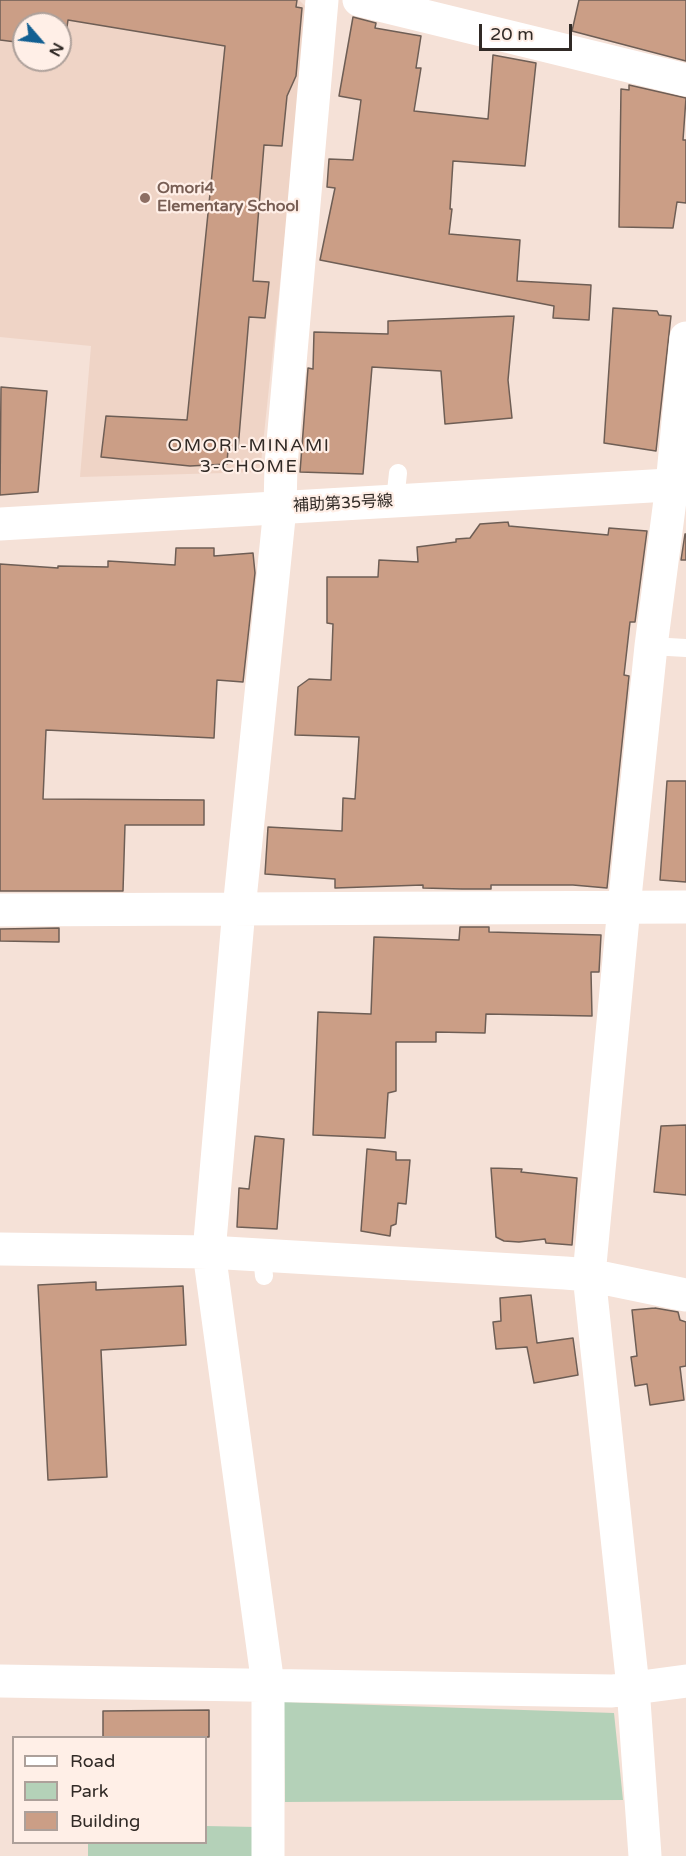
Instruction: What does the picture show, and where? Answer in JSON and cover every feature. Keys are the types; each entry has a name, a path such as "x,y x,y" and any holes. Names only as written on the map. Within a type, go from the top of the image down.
{"street":[{"path":"268,1856 268,1685 209,1252 239,909 239,862 274,641 282,453 322,0"},
{"path":"359,0 686,80"},
{"path":"645,1856 633,1687 589,1275 651,646 679,484 686,338"},
{"name":"補助第35号線","path":"0,524 280,508 396,487 679,484"},
{"path":"0,910 171,904 239,909 686,907"},
{"path":"0,1249 209,1252 263,1266 589,1275 686,1295"},
{"path":"0,1681 612,1691 686,1681"}],"lane":[{"path":"651,646 686,648"}],"shaded area":[{"name":"Omori4 Elementary School","path":"0,0 299,0 309,10 260,472 80,477 91,346 0,337"}],"green space":[{"path":"284,1702 614,1713 623,1800 285,1802"},
{"path":"207,1826 256,1827 256,1856 88,1856 88,1844 207,1844"}],"building":[{"path":"0,0 297,0 296,7 302,8 296,76 287,96 282,146 264,145 253,281 269,282 265,318 249,317 238,449 228,449 227,464 190,466 101,457 106,416 187,420 225,46 72,21 72,12 12,12 12,42 0,40"},
{"path":"579,0 686,0 686,61 572,31"},
{"path":"353,17 376,23 375,28 421,36 416,68 421,68 414,111 488,119 493,55 536,63 525,166 453,161 449,234 520,240 517,281 591,285 589,320 553,318 554,306 320,260 335,188 327,187 329,159 353,160 361,100 339,96"},
{"path":"629,85 686,98 683,140 686,140 686,203 677,202 673,228 619,227 621,89 629,90"},
{"path":"613,308 657,311 659,315 671,316 656,451 604,443"},
{"path":"514,316 508,380 512,418 445,424 441,371 372,367 363,474 300,472 308,368 313,369 314,332 388,334 388,321"},
{"path":"1,387 47,391 38,492 0,495"},
{"path":"508,522 509,526 608,535 609,528 647,531 635,622 630,622 624,675 629,676 607,888 573,885 491,885 491,889 462,889 423,888 423,885 335,888 335,879 265,874 268,827 342,831 343,798 355,799 359,737 295,735 298,687 309,679 331,680 333,624 327,623 327,577 378,577 379,560 418,562 417,547 456,542 456,539 470,538 480,524"},
{"path":"685,534 686,560 681,560"},
{"path":"176,548 214,548 214,556 253,553 255,573 243,682 217,680 214,738 46,730 43,799 204,800 204,825 125,825 123,891 0,891 0,564 58,568 58,566 108,567 108,561 175,565"},
{"path":"667,781 686,781 686,882 660,880"},
{"path":"460,927 489,927 489,932 601,935 599,972 591,972 592,1016 486,1014 485,1033 436,1032 436,1042 396,1042 396,1091 388,1093 385,1138 313,1135 318,1012 371,1014 374,937 459,940"},
{"path":"59,928 59,942 0,941 0,929"},
{"path":"686,1125 686,1195 654,1192 661,1126"},
{"path":"255,1136 284,1139 277,1229 237,1227 239,1188 249,1189"},
{"path":"367,1149 396,1152 396,1160 410,1160 406,1204 398,1203 396,1224 391,1226 390,1236 361,1231"},
{"path":"491,1168 522,1169 521,1172 577,1178 572,1245 546,1243 545,1239 504,1241 496,1237"},
{"path":"96,1282 96,1290 183,1286 186,1345 101,1350 107,1477 48,1480 38,1285"},
{"path":"531,1295 537,1343 573,1338 578,1375 534,1383 527,1347 496,1349 493,1322 501,1321 500,1298"},
{"path":"655,1308 678,1312 680,1320 686,1322 686,1366 680,1367 684,1400 650,1405 647,1384 635,1386 631,1357 637,1356 632,1310"},
{"path":"209,1710 209,1737 103,1736 103,1711"}],"place":[{"name":"Omori4 Elementary School","path":"145,198"}],"district":[{"name":"OMORI-MINAMI 3-CHOME","path":"249,456"}]}
